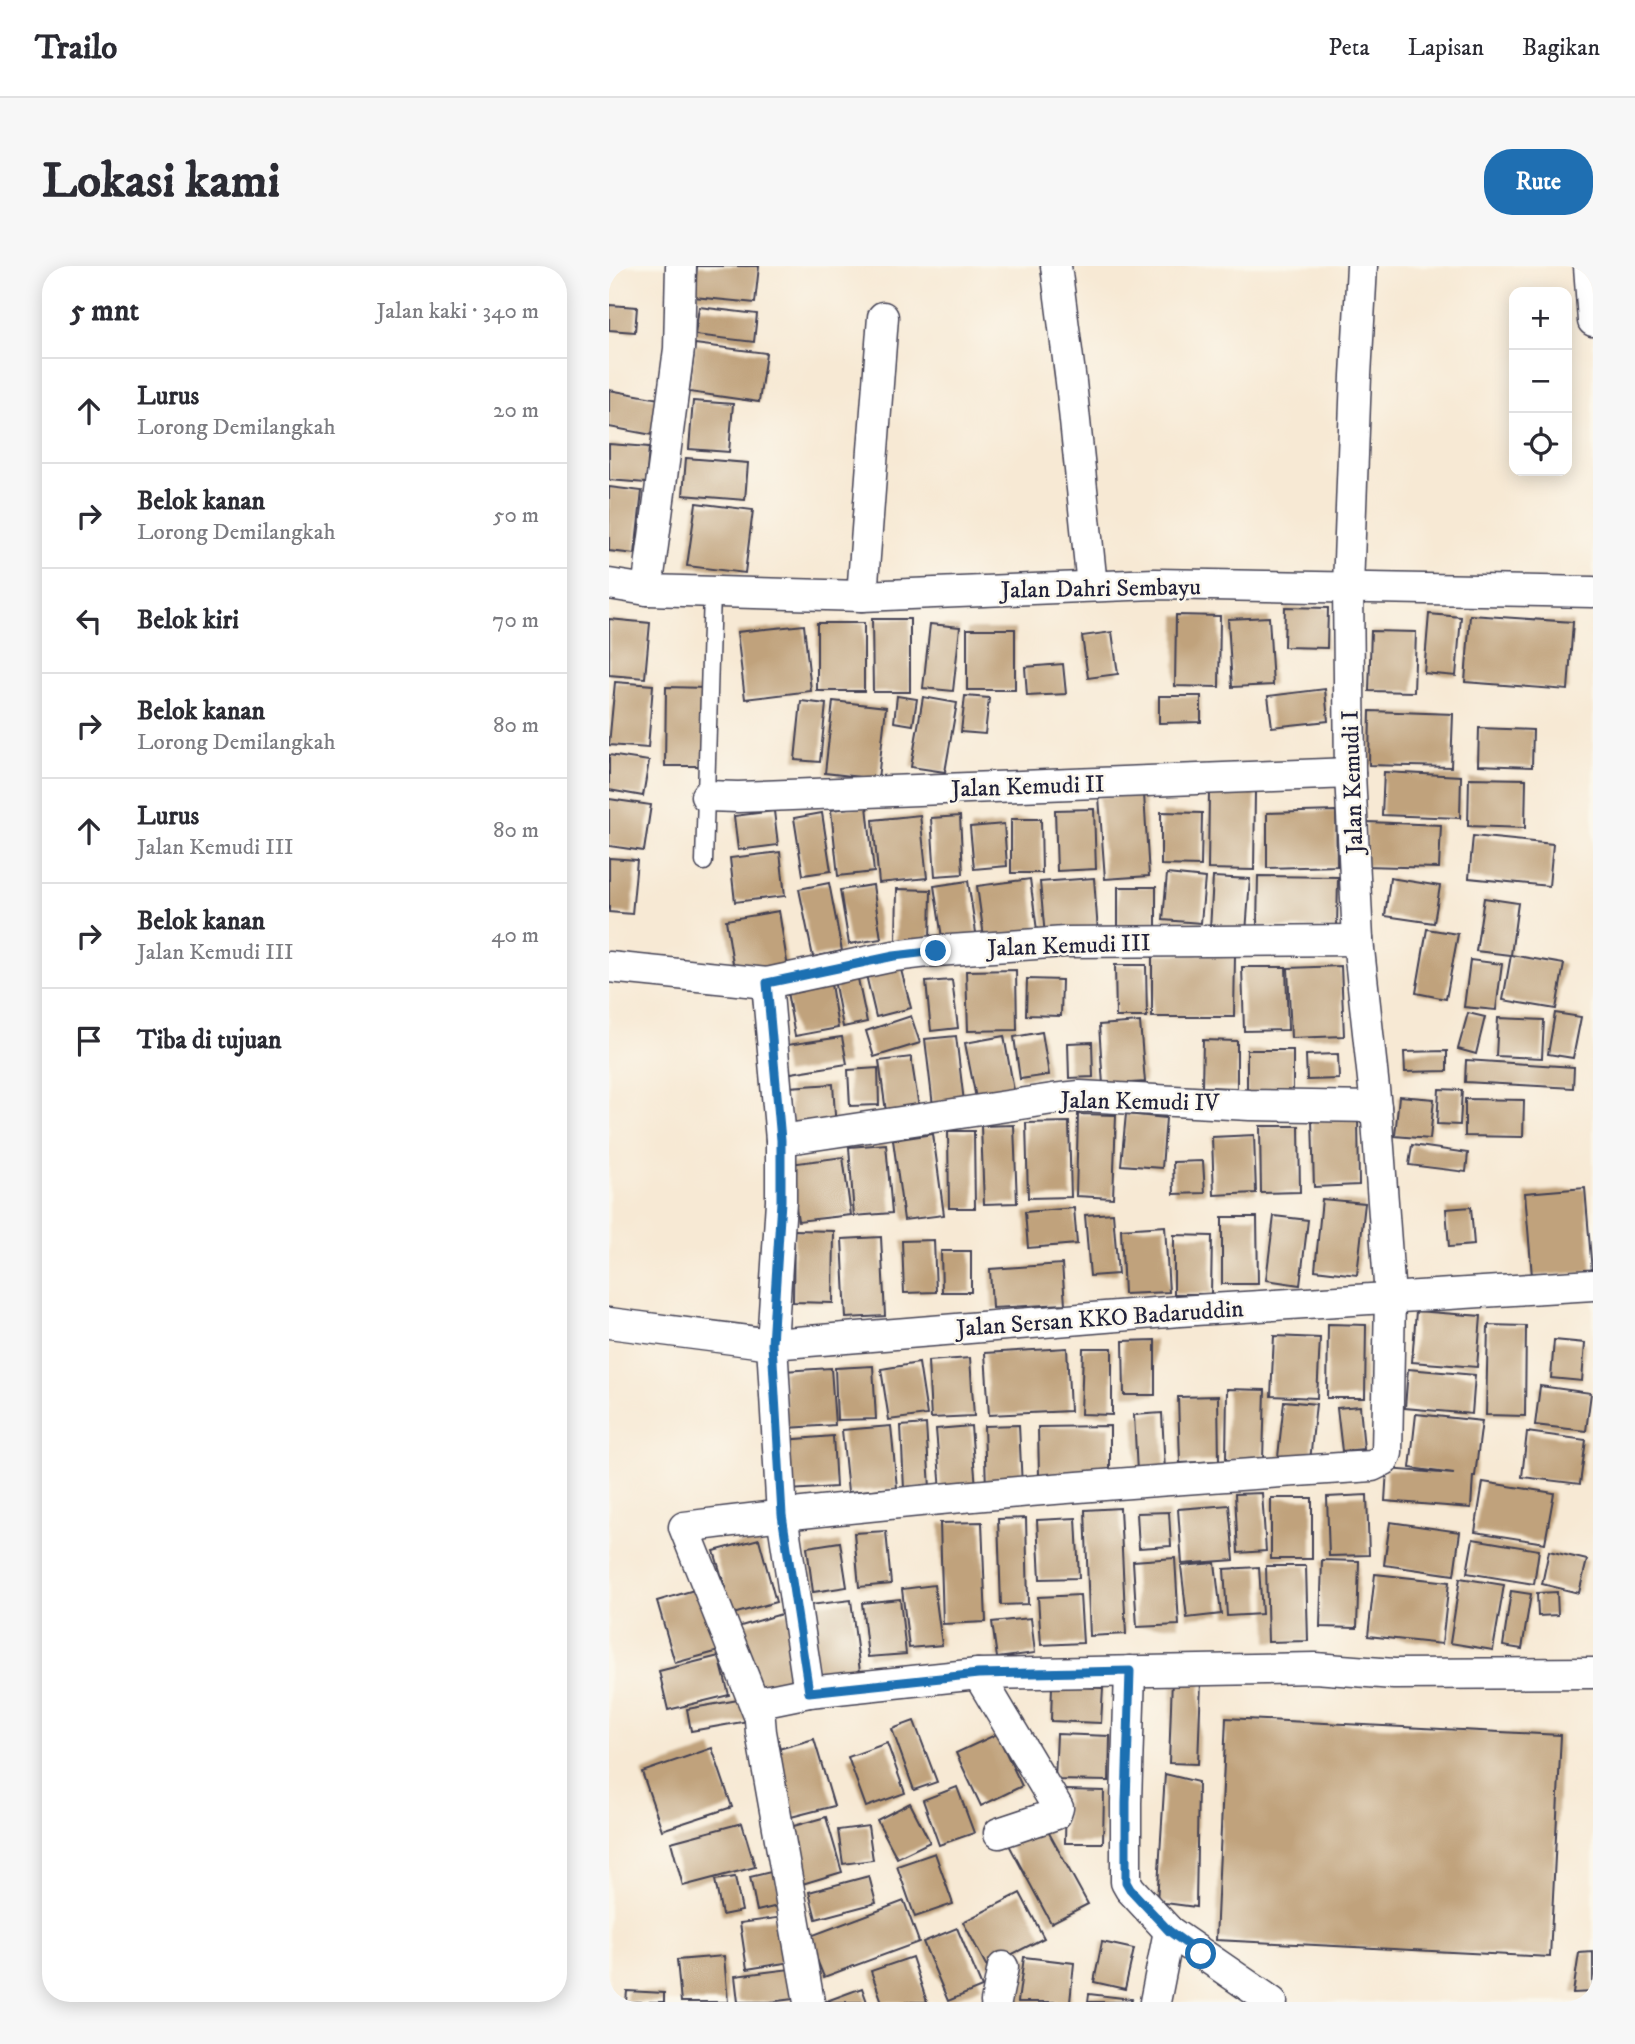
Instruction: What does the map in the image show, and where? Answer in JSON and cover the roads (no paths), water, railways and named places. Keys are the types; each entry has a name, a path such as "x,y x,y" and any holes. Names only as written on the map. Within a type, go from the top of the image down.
{"street":[{"path":"647,590 679,349 681,266"},
{"path":"1056,266 1092,586"},
{"name":"Jalan Kemudi I","path":"782,1515 1184,1478 1372,1466 1378,1464 1387,1453 1390,1297 1358,940 1350,772 1348,587 1362,266"},
{"path":"1589,266 1593,321"},
{"path":"862,596 883,317"},
{"name":"Jalan Dahri Sembayu","path":"609,584 647,590 862,596 1155,584 1593,593"},
{"name":"Jalan Kemudi II","path":"706,796 739,797 1350,772"},
{"name":"Jalan Kemudi III","path":"609,967 767,983 894,956 962,949 1065,942 1358,940"},
{"path":"767,983 781,1140 781,1201 772,1344 782,1515 809,1692"},
{"name":"Jalan Kemudi IV","path":"781,1140 1080,1096 1250,1105 1375,1107"},
{"name":"Jalan Sersan KKO Badaruddin","path":"609,1323 772,1344 1179,1311 1593,1285"},
{"path":"782,1515 684,1527 758,1713 809,2002"},
{"path":"758,1713 765,1701 809,1692 978,1674 1315,1668 1394,1674 1593,1673"},
{"path":"1130,1671 1126,1882 1169,1931 1272,2002"},
{"path":"978,1674 1058,1808 1056,1814 999,1833"},
{"path":"1155,2002 1169,1931"},
{"path":"996,2002 1003,1967"}],"lane":[{"path":"704,862 712,592"}]}
